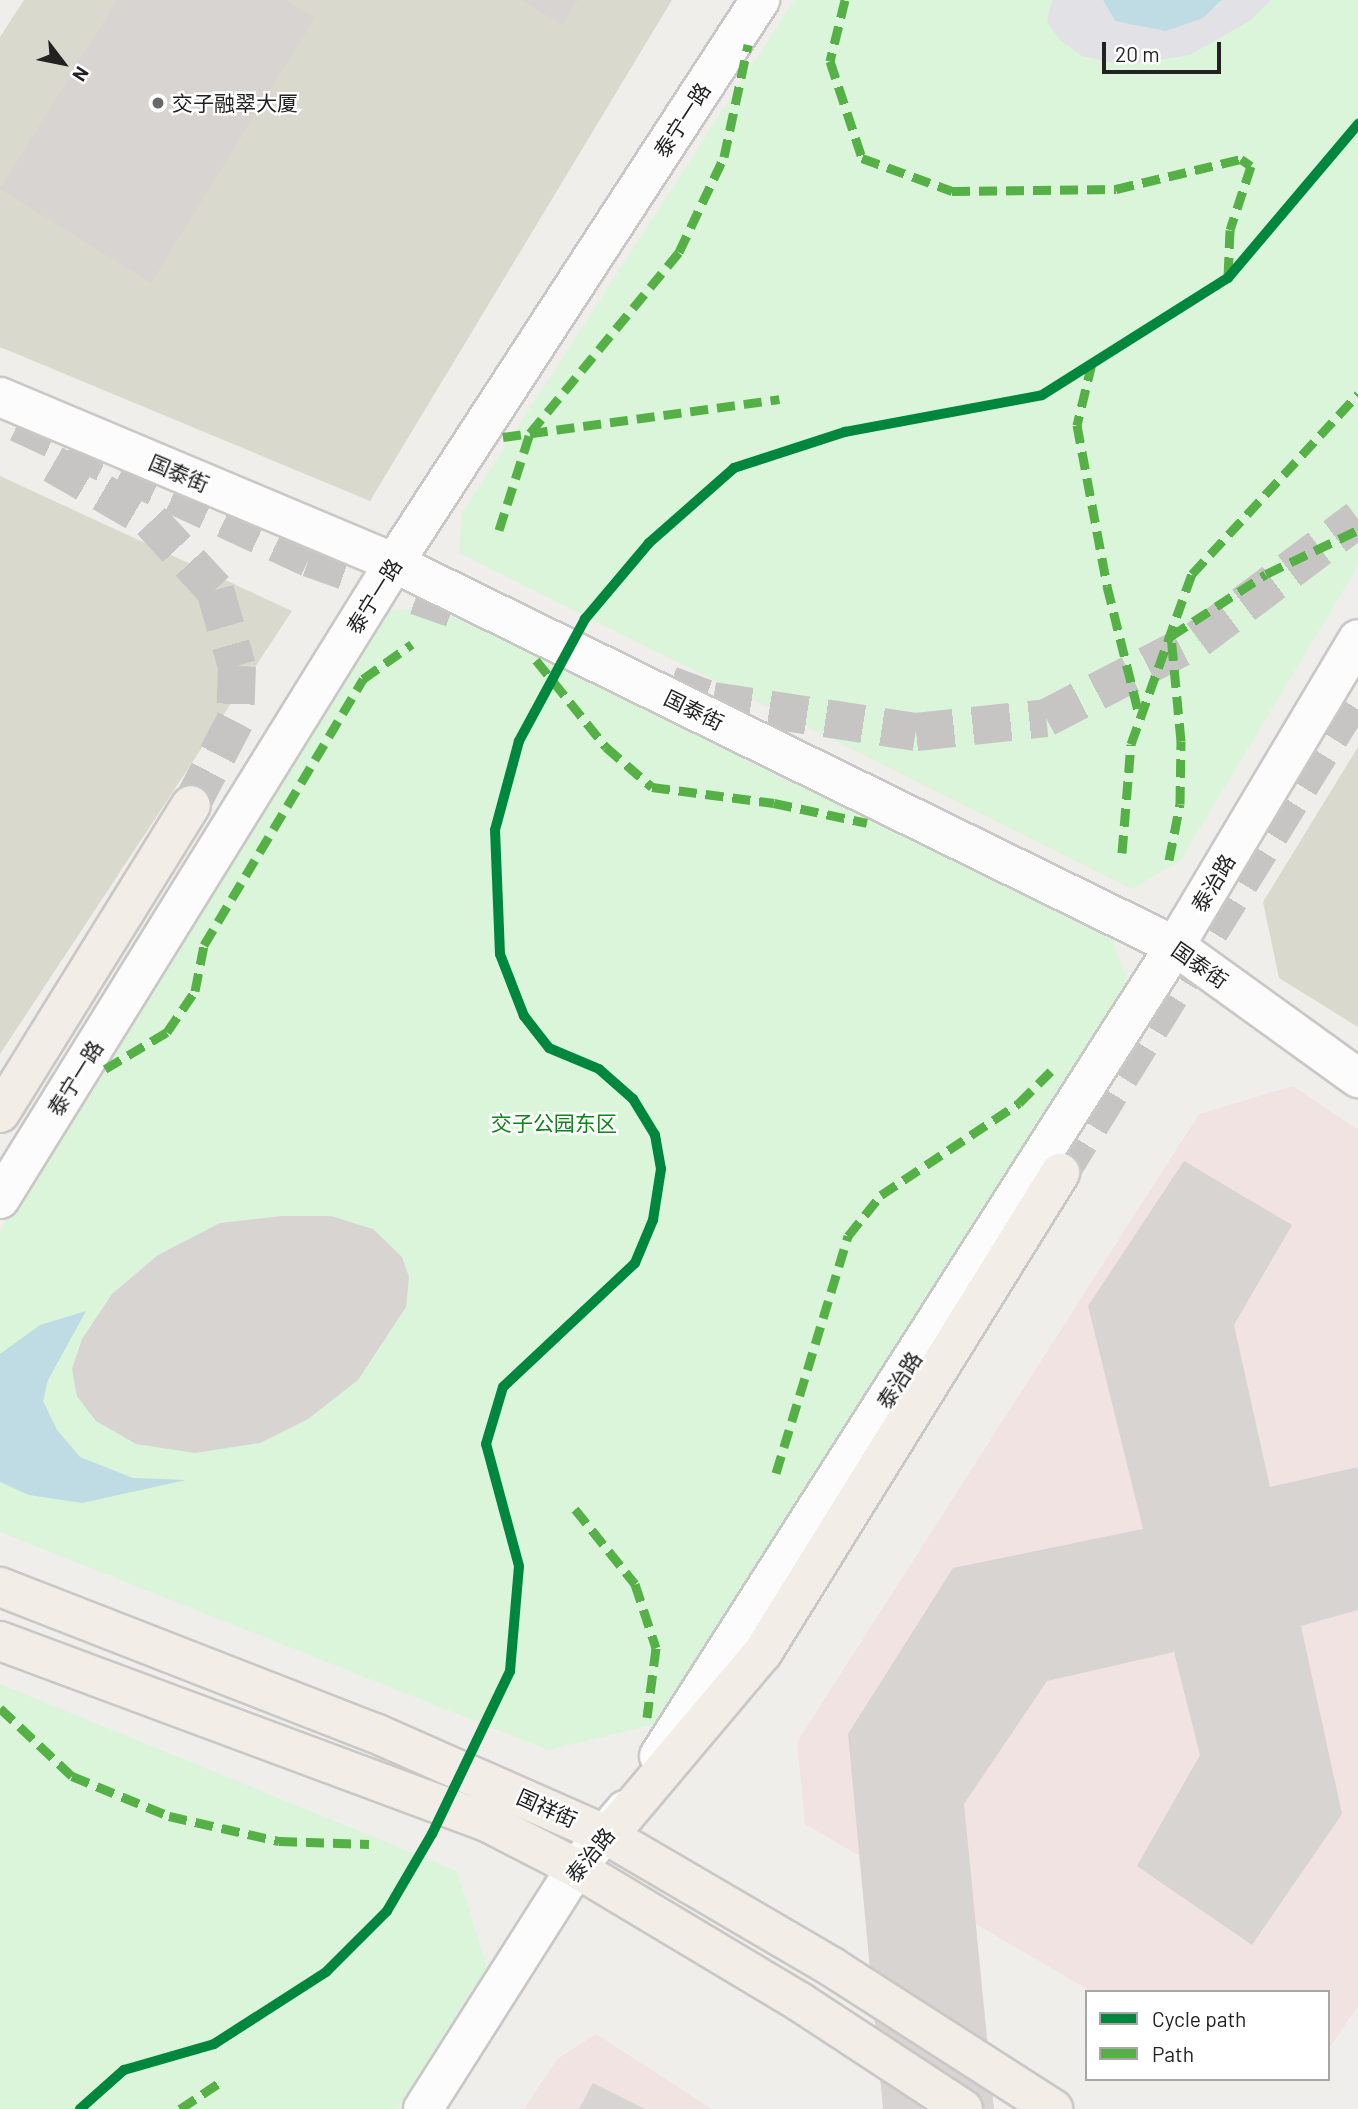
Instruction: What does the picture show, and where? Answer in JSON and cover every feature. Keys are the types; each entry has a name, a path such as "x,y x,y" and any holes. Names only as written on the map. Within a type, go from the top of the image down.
{"main road":[{"path":"0,1113 191,805"},
{"path":"608,1836 763,1651 1060,1172"},
{"name":"国祥街","path":"0,1587 375,1733 608,1836 832,1967 1053,2109"},
{"name":"国祥街","path":"0,1641 489,1823 576,1868 800,2002 963,2109"}],"street":[{"name":"泰宁一路","path":"0,1199 394,563 760,0"},
{"name":"国泰街","path":"0,397 394,563 1175,946 1358,1078"},
{"name":"泰治路","path":"423,2109 576,1868 608,1836 1175,946 1358,639"}],"shaded area":[{"path":"24,0 672,0 370,501 0,347 0,37"},
{"path":"1052,0 1103,0 1115,21 1217,7 1222,0 1271,0 1251,20 1190,55 1122,65 1082,56 1060,40 1047,22"},
{"path":"0,476 292,611 0,1054"},
{"path":"1358,747 1358,1027 1279,978 1263,902"},
{"path":"1293,1086 1358,1130 1358,2006 1330,2047 1330,1990 1089,1990 805,1824 797,1742 1199,1114"},
{"path":"596,2034 712,2109 524,2109 557,2059"}],"green space":[{"path":"794,0 1358,0 1358,566 1180,861 1132,889 459,553 462,513"},
{"name":"交子公园东区","path":"430,608 608,679 812,779 1112,939 1131,990 677,1719 548,1750 0,1532 0,1231 373,612"},
{"path":"0,1684 457,1871 487,1967 397,2109 0,2109"}],"water":[{"path":"1103,0 1222,0 1203,18 1166,31 1115,21"},
{"path":"86,1311 48,1380 43,1401 57,1430 80,1457 133,1478 186,1480 82,1503 29,1495 0,1482 0,1354 40,1325"}],"building":[{"name":"交子融翠大厦","path":"117,0 286,0 315,18 151,283 0,189"},
{"path":"522,0 578,0 562,25"},
{"path":"1184,1161 1292,1225 1234,1325 1270,1487 1358,1467 1358,1610 1301,1626 1342,1814 1252,1945 1137,1866 1200,1755 1174,1652 1047,1681 964,1804 994,2109 883,2109 848,1734 953,1568 1143,1529 1088,1306"},
{"path":"282,1216 331,1216 373,1229 402,1257 409,1277 406,1307 358,1380 308,1419 260,1443 195,1453 136,1444 96,1421 77,1396 72,1369 82,1339 112,1294 158,1255 220,1223"},
{"path":"593,2083 645,2109 579,2109"}],"tunnel":[{"path":"18,423 309,558 468,614"},
{"path":"53,464 151,521 215,590 237,666 235,721 191,805"},
{"path":"670,685 713,701 916,732 1046,718 1198,639 1358,519"},
{"path":"1060,1173 1358,691"}],"marked path":[{"path":"845,0 830,61 862,158 952,191 1116,189 1241,159 1251,166 1230,230 1228,278"},
{"path":"499,530 530,433 679,252 724,157 748,45"},
{"path":"1092,363 1077,425 1107,586 1139,714"},
{"path":"1122,853 1131,744 1192,574 1358,394"},
{"path":"503,437 779,399"},
{"path":"1169,860 1180,804 1181,741 1171,636 1266,574 1358,530"},
{"path":"105,1069 167,1032 195,991 204,945 363,679 412,644"},
{"path":"536,660 606,747 652,787 774,803 867,823"},
{"path":"776,1473 848,1236 881,1195 1019,1103 1052,1070"},
{"path":"575,1509 635,1584 656,1648 647,1717"},
{"path":"0,1708 72,1776 169,1816 279,1841 369,1844"},
{"path":"180,2109 222,2081"}],"cycle path":[{"path":"80,2109 124,2070 214,2044 326,1972 387,1911 432,1834 510,1671 519,1566 486,1444 503,1387 635,1263 653,1220 661,1169 655,1135 633,1099 599,1069 549,1048 524,1016 500,954 495,830 519,741 585,619 649,543 734,468 845,432 1042,395 1228,278 1358,124"}],"place":[{"name":"交子融翠大厦","path":"158,103"}]}
